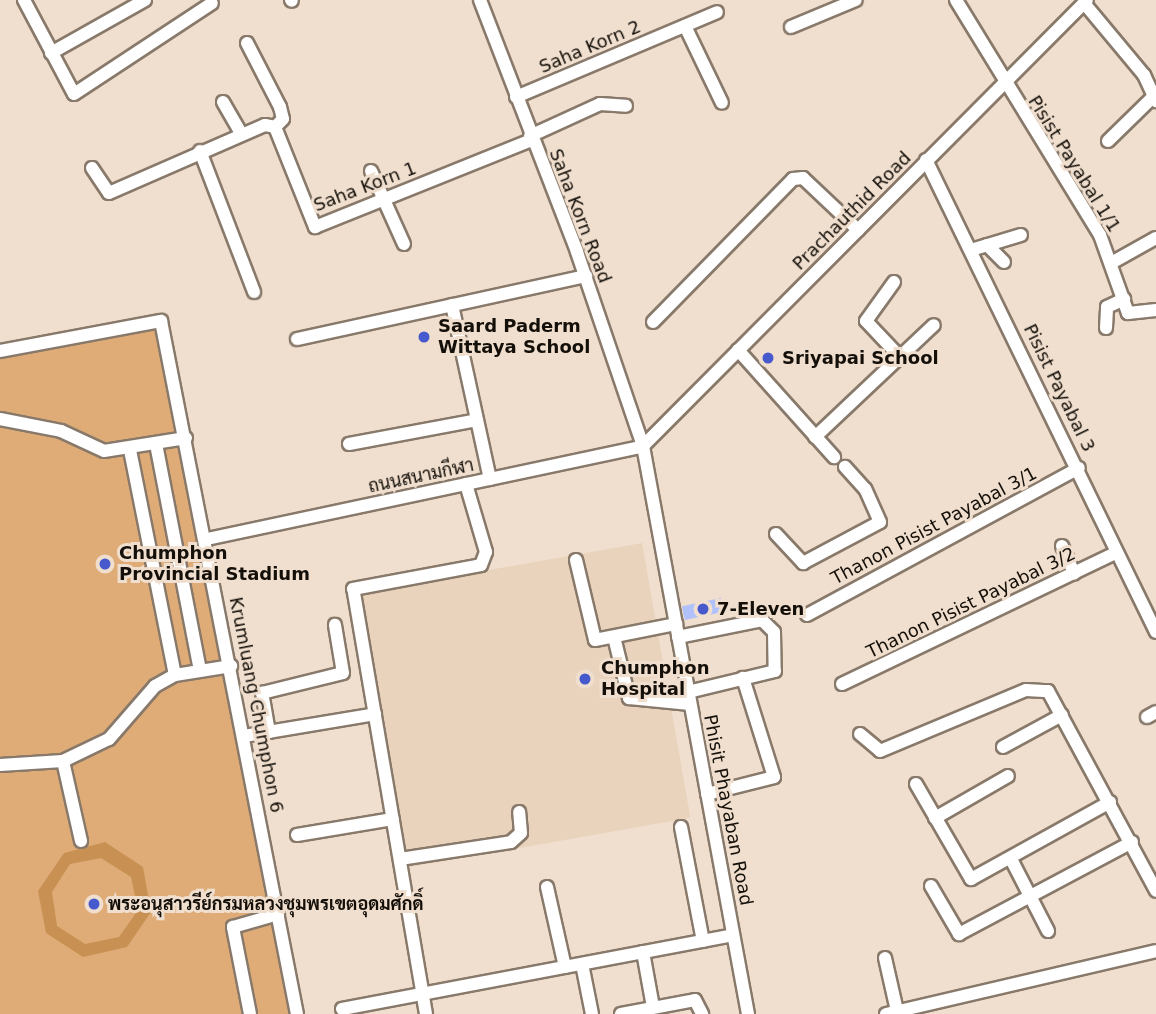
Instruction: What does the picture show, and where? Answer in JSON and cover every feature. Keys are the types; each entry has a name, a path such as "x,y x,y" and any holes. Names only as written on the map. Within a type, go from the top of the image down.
{"street":[{"path":"24,0 70,90 78,93 212,3"},
{"path":"51,53 145,0"},
{"name":"Saha Korn Road","path":"480,0 586,276 643,446"},
{"path":"791,27 856,0"},
{"name":"Pisist Payabal 1/1","path":"956,0 1003,85 1113,262 1124,299"},
{"path":"1085,1 1155,98 1108,141"},
{"name":"Prachauthid Road","path":"643,446 1085,1"},
{"name":"Saha Korn 2","path":"516,97 717,12"},
{"path":"685,26 722,103"},
{"path":"92,168 109,193 241,133 275,127 282,113 247,43"},
{"path":"223,102 241,133"},
{"name":"Saha Korn 1","path":"275,127 315,227 531,138 600,104 626,106"},
{"path":"200,151 254,292"},
{"name":"Pisist Payabal 3","path":"926,160 1079,468 1116,553 1155,626"},
{"path":"371,172 386,199 404,244"},
{"path":"653,322 793,179 803,178 858,230"},
{"path":"971,250 1021,235"},
{"path":"1113,262 1156,238"},
{"path":"986,245 1004,262"},
{"path":"297,339 586,276"},
{"path":"894,282 866,321 901,358"},
{"path":"1106,328 1107,307 1124,299 1131,315 1156,310"},
{"path":"452,305 491,479"},
{"name":"Krumluang Chumphon 6","path":"0,351 161,321 207,540 297,1014"},
{"path":"816,437 934,325"},
{"path":"738,351 834,457"},
{"path":"0,419 61,430 104,452 130,450 186,438"},
{"path":"349,444 477,419"},
{"path":"156,444 200,671"},
{"name":"ถนนสนามกีฬา","path":"207,540 643,446"},
{"name":"Phisit Phayaban Road","path":"643,446 748,1014"},
{"path":"130,450 175,675"},
{"path":"776,534 803,564 880,522 865,489 845,467"},
{"name":"Thanon Pisist Payabal 3/1","path":"807,615 1079,468"},
{"path":"426,1014 353,589 481,565 486,552 466,484"},
{"path":"1062,546 1074,573"},
{"name":"Thanon Pisist Payabal 3/2","path":"842,684 1116,553"},
{"path":"576,560 594,640 677,630 770,624 779,667 689,698 629,698 614,638"},
{"path":"269,732 262,693 343,673 335,625"},
{"path":"0,765 62,761 109,739 155,686 175,675 231,666"},
{"path":"707,794 774,777 743,678"},
{"path":"860,734 880,751 1039,687 1062,715 1156,891"},
{"path":"244,736 375,714"},
{"path":"1003,747 1062,715"},
{"path":"62,761 81,841"},
{"path":"935,818 1008,776"},
{"path":"916,784 971,879 1110,802"},
{"path":"400,859 511,842 521,833 519,812"},
{"path":"296,835 393,819"},
{"path":"681,828 703,941"},
{"path":"931,886 959,934 1132,842"},
{"path":"1011,859 1048,931"},
{"path":"547,887 565,967"},
{"path":"250,1014 233,927 278,914"},
{"path":"342,1009 733,935"},
{"path":"885,958 892,1013 1156,951"},
{"path":"643,952 653,1007"},
{"path":"582,964 592,1014"},
{"path":"621,1014 695,1000 702,1014"}],"shaded area":[{"name":"Chumphon Provincial Stadium","path":"161,321 297,1014 0,1014 0,353"},
{"path":"642,543 690,818 408,868 359,593"},
{"path":"105,842 143,867 151,912 127,947 83,957 46,933 38,891 64,853","holes":["101,858 131,877 138,910 119,937 85,944 57,926 52,892 70,864"]}],"building":[{"name":"7-Eleven","path":"721,598 724,612 685,620 682,606"}],"place":[{"name":"Saard Paderm Wittaya School","path":"424,337"},
{"name":"Sriyapai School","path":"768,358"},
{"name":"Chumphon Provincial Stadium","path":"105,564"},
{"name":"7-Eleven","path":"703,609"},
{"name":"Chumphon Hospital","path":"585,679"},
{"name":"พระอนุสาวรีย์กรมหลวงชุมพรเขตอุดมศักดิ์","path":"94,904"}]}
